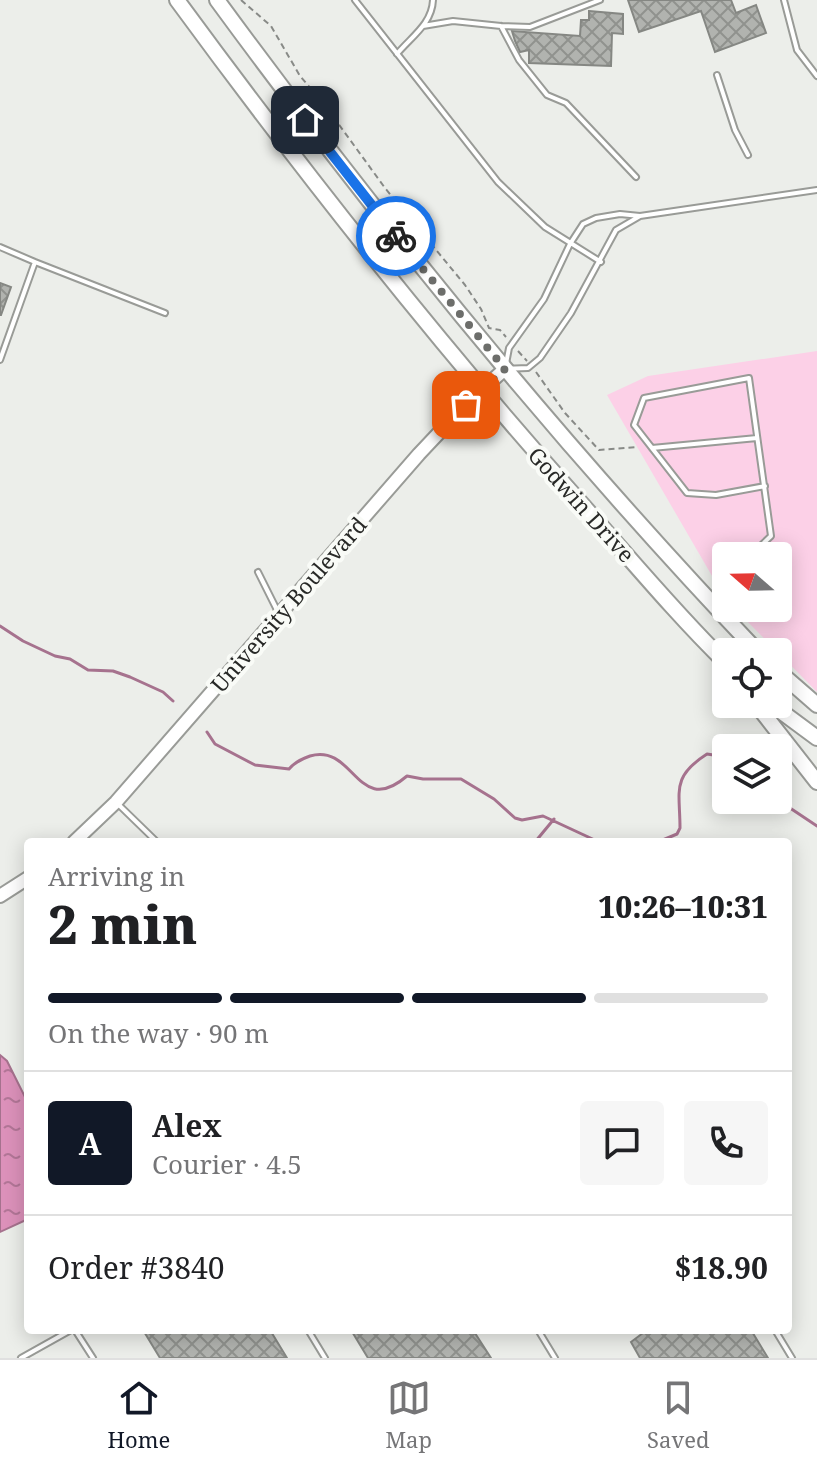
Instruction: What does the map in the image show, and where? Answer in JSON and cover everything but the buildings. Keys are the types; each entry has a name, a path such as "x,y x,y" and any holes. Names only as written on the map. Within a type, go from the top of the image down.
{"main road":[{"name":"Godwin Drive","path":"177,0 357,240 482,390 712,648"},
{"name":"Godwin Drive","path":"217,0 375,211 505,369 745,638"},
{"name":"University Boulevard","path":"78,838 116,802 419,454 505,369"},
{"path":"792,683 817,705"},
{"path":"767,718 817,782"},
{"path":"790,718 817,738"},
{"path":"0,896 24,881"}],"lane":[{"path":"355,0 498,182 523,207 570,244 601,262"},
{"path":"397,54 423,26 433,10 433,0"},
{"path":"423,26 453,21 530,27 600,0"},
{"path":"784,0 797,50 817,76"},
{"path":"501,26 519,60 547,95 566,103 636,177"},
{"path":"717,75 735,130 748,155"},
{"path":"640,216 616,230 571,313 540,358 528,368 505,369 513,344 544,299 583,224 596,218 620,214 640,216 817,190"},
{"path":"0,247 165,313"},
{"path":"0,360 35,262"},
{"path":"765,486 716,495 687,493 634,425 644,398 749,378 765,486 771,536 765,542"},
{"path":"652,448 758,437"},
{"path":"258,572 279,614"},
{"path":"116,802 153,838"},
{"path":"21,1358 66,1334"},
{"path":"76,1334 93,1358"},
{"path":"310,1334 325,1358"},
{"path":"540,1334 555,1358"},
{"path":"777,1334 792,1358"}],"path":[{"path":"241,0 271,26 300,76 385,188 465,285 489,328 500,330 513,344 565,413 599,450 637,447"}],"shaded area":[{"path":"817,351 817,692 792,667 792,638 764,638 748,622 792,622 792,542 712,542 712,576 607,395 648,376"}],"water":[{"path":"0,1055 7,1061 24,1095 24,1221 0,1232"}],"waterway":[{"path":"0,626 55,656 70,659 88,670 113,671 130,677 163,692 173,701"},
{"path":"207,732 215,744 255,765 289,769 307,757 325,755 337,760 366,785 377,789 390,787 407,776 461,779 494,799 515,818 522,820 543,816 590,838"},
{"path":"668,838 677,834 680,828 679,794 683,778 696,762 707,754 712,755"},
{"path":"792,809 817,826"},
{"path":"538,838 554,819"}],"way so far":[{"path":"396,236 505,369 466,405"}],"route":[{"path":"305,120 396,236"}]}
